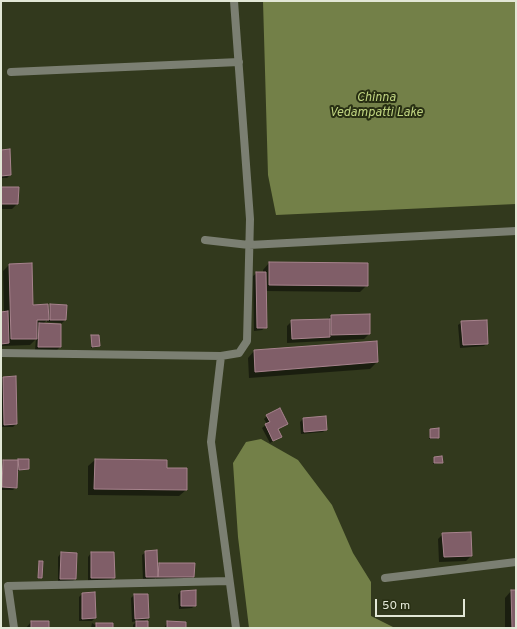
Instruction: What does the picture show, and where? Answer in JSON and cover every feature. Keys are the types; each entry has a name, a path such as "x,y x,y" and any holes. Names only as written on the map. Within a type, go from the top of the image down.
{"street":[{"path":"1,353 221,356 239,353 247,341 250,219 234,1"},
{"path":"11,72 239,62"},
{"path":"204,240 249,245 516,231"},
{"path":"221,356 211,442 236,628"},
{"path":"386,578 516,562"},
{"path":"14,628 8,586 229,581"}],"water":[{"name":"Chinna Vedampatti Lake","path":"263,1 516,1 516,204 276,215 268,175"},
{"path":"261,439 298,460 332,505 353,553 371,582 371,616 395,628 249,628 238,537 233,463 246,442"}],"building":[{"path":"10,149 11,175 1,176 1,150"},
{"path":"1,187 19,187 18,204 1,204"},
{"path":"269,262 368,263 368,286 269,285"},
{"path":"32,263 33,305 48,304 49,320 37,320 37,339 11,339 9,264"},
{"path":"256,272 266,272 267,328 257,328"},
{"path":"50,304 67,305 66,320 50,320"},
{"path":"8,311 9,343 1,344 1,312"},
{"path":"370,314 370,334 331,335 331,315"},
{"path":"330,319 330,337 292,339 291,320"},
{"path":"487,320 488,344 463,345 461,321"},
{"path":"39,323 61,324 61,347 38,347"},
{"path":"91,335 99,335 100,346 92,347"},
{"path":"377,341 378,362 255,372 254,350"},
{"path":"16,376 17,424 4,425 3,377"},
{"path":"280,408 288,424 278,429 282,437 273,441 265,424 270,422 266,415"},
{"path":"326,416 327,430 304,432 303,418"},
{"path":"439,428 439,438 430,438 430,429"},
{"path":"442,456 443,463 434,463 434,457"},
{"path":"18,459 29,459 29,469 19,470"},
{"path":"95,459 167,460 167,468 187,468 187,490 94,489"},
{"path":"3,460 18,460 17,488 2,487"},
{"path":"471,532 472,556 444,557 442,533"},
{"path":"157,550 158,577 146,577 145,551"},
{"path":"61,552 77,553 76,579 60,579"},
{"path":"91,552 114,552 115,578 91,578"},
{"path":"39,561 43,561 42,578 38,578"},
{"path":"159,563 195,563 194,577 158,577"},
{"path":"196,590 196,606 181,606 181,591"},
{"path":"511,590 516,590 516,628 512,628"},
{"path":"95,592 96,618 82,619 82,593"},
{"path":"134,594 148,594 149,618 135,619"},
{"path":"31,621 49,621 49,628 31,628"},
{"path":"136,621 148,621 148,628 136,628"},
{"path":"167,621 186,622 186,628 167,628"},
{"path":"96,623 113,623 113,628 96,628"}]}
